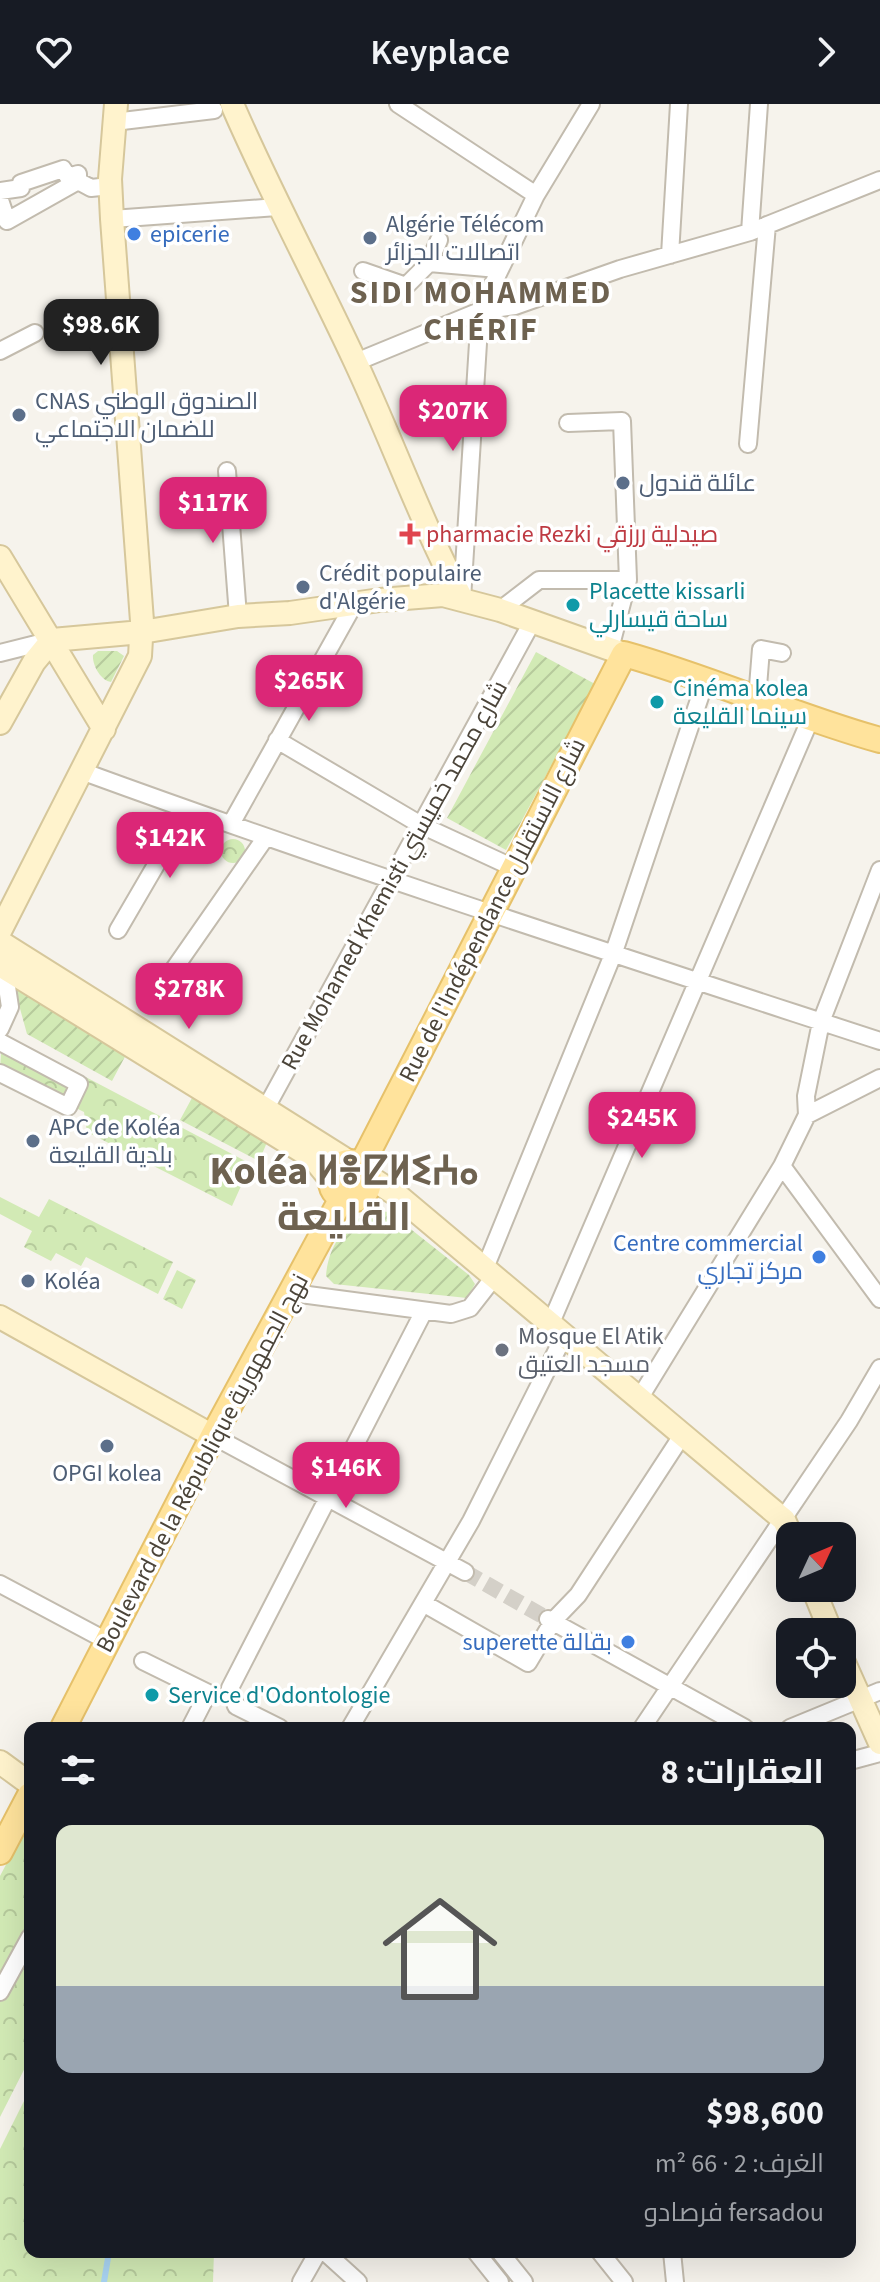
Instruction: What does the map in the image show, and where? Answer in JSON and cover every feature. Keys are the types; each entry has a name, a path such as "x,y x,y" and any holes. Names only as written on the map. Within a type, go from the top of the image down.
{"main road":[{"path":"223,107 356,362 434,547 462,599"},
{"path":"0,931 84,772 140,656 142,632 110,186 115,113"},
{"path":"0,557 104,729"},
{"path":"0,723 34,662 52,640 142,632 238,616 421,596 462,599 500,610 531,624 706,679 810,720 880,740"},
{"name":"Rue de l'Indépendance شارع الاستقلال","path":"360,1168 493,911 617,651"},
{"path":"0,942 261,1116 317,1161 336,1189 350,1200 363,1196 360,1168"},
{"path":"2,966 261,1116 360,1168 683,1434 780,1522"},
{"path":"336,1189 339,1165 360,1168"},
{"name":"Boulevard de la République نهج الجمهورية","path":"66,1722 213,1436 293,1293 336,1189"},
{"path":"0,1317 213,1436"},
{"path":"856,1677 869,1694 880,1743"},
{"path":"0,1762 24,1780"},
{"path":"0,1852 24,1806"}],"street":[{"path":"398,104 536,195"},
{"path":"462,599 480,311 536,195 591,104"},
{"path":"670,255 679,104"},
{"path":"750,232 759,104"},
{"path":"115,113 223,107"},
{"path":"0,191 21,188 21,183 63,169 68,177 78,174 78,181"},
{"path":"356,362 480,311 515,306 750,232 880,180"},
{"path":"78,181 91,188 110,186"},
{"path":"0,200 7,221 78,181"},
{"path":"112,219 277,207"},
{"path":"748,444 767,225"},
{"path":"363,271 406,286 429,263 439,240"},
{"path":"429,263 498,269"},
{"path":"0,351 35,333"},
{"path":"568,423 622,421 628,580 617,651"},
{"path":"227,471 238,616"},
{"path":"500,610 539,580 628,580"},
{"path":"231,824 354,604"},
{"name":"Rue Mohamed Khemisti شارع محمد خميستي","path":"261,1116 531,624"},
{"path":"0,653 52,640"},
{"path":"757,699 761,649 782,653"},
{"path":"293,1293 451,1314 470,1308 490,1272 614,952 706,679"},
{"path":"354,1722 447,1563 557,1331 638,1118 701,981 810,720"},
{"path":"277,740 421,825 514,868"},
{"path":"84,772 392,881 493,911 880,1041"},
{"path":"118,930 188,810"},
{"path":"174,969 266,837"},
{"path":"639,1399 782,1166 807,1115 806,1096 821,1022 880,870"},
{"path":"0,1029 10,1007 2,966"},
{"path":"0,1042 79,1084 68,1107 0,1073"},
{"path":"807,1115 880,1078"},
{"path":"782,1166 880,1299"},
{"path":"268,1722 236,1706 230,1688 329,1501 424,1311"},
{"path":"790,1522 880,1368"},
{"path":"423,1603 528,1663 551,1620 578,1595 683,1434"},
{"path":"213,1436 465,1572"},
{"path":"646,1722 667,1687 776,1543"},
{"path":"0,1584 107,1641"},
{"path":"551,1620 734,1722"},
{"path":"143,1661 208,1693 193,1722"},
{"path":"804,1722 869,1694"},
{"path":"856,1759 880,1753"},
{"path":"0,1992 24,1948"},
{"path":"301,2282 315,2258"},
{"path":"332,2258 358,2282"},
{"path":"481,2258 500,2282"},
{"path":"505,2258 524,2282"},
{"path":"605,2258 624,2282"},
{"path":"673,2258 675,2282"}],"green space":[{"path":"98,651 117,651 124,656 111,682 104,679 96,668 93,655"},
{"path":"536,652 595,684 506,850 447,818"},
{"path":"199,819 207,822 210,830 207,838 199,841 191,838 188,830 191,822"},
{"path":"233,839 244,846 245,851 238,862 233,863 222,856 221,851 228,840"},
{"path":"13,983 128,1051 112,1081 27,1034"},
{"path":"2,1033 251,1164 232,1206 87,1132 84,1112 0,1071"},
{"path":"193,1096 268,1140 259,1161 180,1120"},
{"path":"0,1197 39,1217 49,1199 173,1262 158,1294 86,1257 81,1266 56,1253 51,1261 24,1247 32,1231 0,1214"},
{"path":"378,1211 389,1212 469,1275 475,1284 467,1298 334,1284 326,1276 331,1254 341,1234 357,1219"},
{"path":"177,1270 196,1280 182,1309 163,1299"},
{"path":"24,1830 24,2070 0,2117 0,1876"},
{"path":"24,2101 24,2258 214,2258 213,2282 0,2282 0,2149"}],"waterway":[{"path":"104,2282 108,2258"}],"tunnel":[{"path":"465,1572 548,1619"}],"place":[{"name":"epicerie","path":"134,234"},
{"name":"Algérie Télécom اتصالات الجزائر","path":"370,238"},
{"name":"CNAS الصندوق الوطني للضمان الاجتماعي","path":"19,415"},
{"name":"عائلة قندول","path":"623,483"},
{"name":"pharmacie Rezki صيدلية ررزقي","path":"410,534"},
{"name":"Crédit populaire d'Algérie","path":"303,587"},
{"name":"Placette kissarli ساحة قيسارلي","path":"573,605"},
{"name":"Cinéma kolea سينما القليعة","path":"657,702"},
{"name":"APC de Koléa بلدية القليعة","path":"33,1141"},
{"name":"Centre commercial مركز تجاري","path":"819,1257"},
{"name":"Koléa","path":"28,1281"},
{"name":"Mosque El Atik مسجد العتيق","path":"502,1350"},
{"name":"OPGI kolea","path":"107,1446"},
{"name":"superette بقالة","path":"628,1642"},
{"name":"Service d'Odontologie","path":"152,1695"}],"district":[{"name":"SIDI MOHAMMED CHÉRIF","path":"481,310"},
{"name":"Koléa ⵍⴻⵇⵍⵉⵄⴰ القليعة","path":"344,1193"}]}
